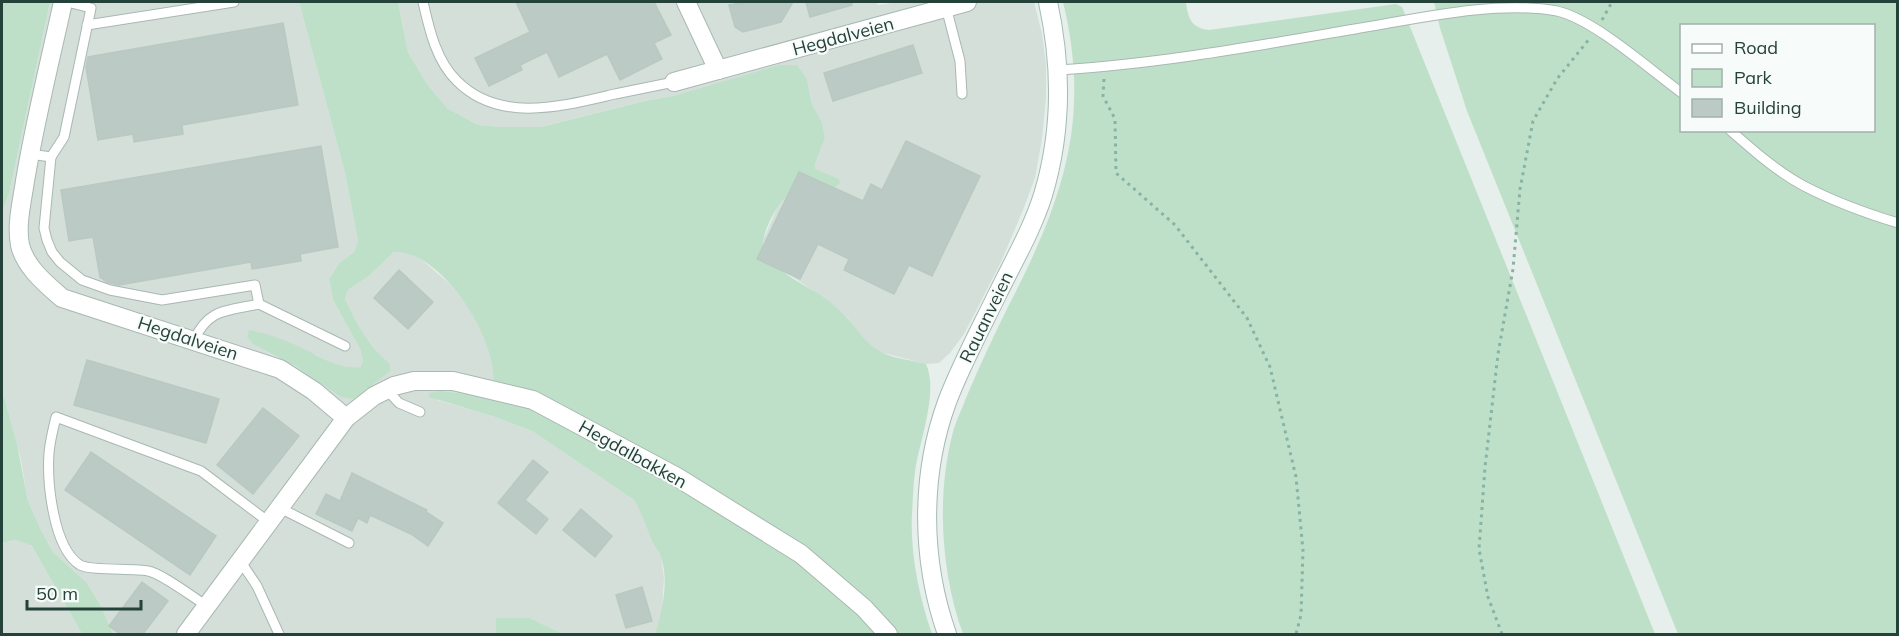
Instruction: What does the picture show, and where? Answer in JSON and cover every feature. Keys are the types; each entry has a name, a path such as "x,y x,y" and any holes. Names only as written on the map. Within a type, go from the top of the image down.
{"street":[{"name":"Hegdalveien","path":"65,2 30,154 19,221 20,246 28,264 62,298 280,369 314,391 346,418"},
{"path":"686,2 718,70"},
{"name":"Hegdalveien","path":"674,82 967,2"},
{"name":"Rauanveien","path":"947,634 932,578 927,522 928,488 935,444 960,370 1032,223 1042,197 1057,126 1058,70 1048,2"},
{"name":"Hegdalbakken","path":"346,418 374,396 414,381 453,381 533,400 677,477 801,554 864,608 888,634"},
{"path":"186,634 346,418"}],"lane":[{"path":"65,2 91,8 64,137 51,157 45,228 52,252 60,262 82,280 110,290 162,300 255,285 259,304"},
{"path":"87,25 234,2"},
{"path":"423,2 430,31 442,62 456,81 478,98 500,105 526,109 562,107 674,82"},
{"path":"946,7 960,61 962,94"},
{"path":"1058,70 1104,68 1246,48 1484,8 1532,7 1557,11 1577,18 1680,92"},
{"path":"1732,132 1770,164 1803,185 1860,211 1898,223"},
{"path":"30,154 51,157"},
{"path":"194,340 201,325 212,315 259,304 345,346"},
{"path":"387,390 399,403 420,412"},
{"path":"207,606 151,571 82,566 73,558 63,542 54,512 49,483 51,437 56,417 201,471 275,515 349,543"},
{"path":"241,562 257,586 279,634"}],"path":[{"path":"1502,634 1488,597 1479,549 1485,467 1498,354 1513,269 1520,189 1533,121 1557,79 1596,30 1612,2"},
{"path":"1104,68 1103,96 1115,119 1116,173 1175,225 1247,318 1270,367 1296,477 1303,550 1301,615 1296,634"}],"shaded area":[{"path":"50,2 299,2 345,173 358,241 354,252 339,263 329,279 333,300 360,349 363,361 360,367 350,368 297,346 254,345 354,399 391,371 390,364 381,357 365,336 350,310 345,299 348,290 369,276 394,252 406,252 422,260 451,285 471,310 487,344 495,376 493,387 479,395 441,391 437,400 495,417 532,431 634,500 644,516 652,541 661,557 664,577 662,613 655,634 563,634 530,618 496,619 496,634 113,634 102,608 87,583 53,552 40,528 28,501 21,460 2,394 2,210 9,194"},
{"path":"398,2 876,2 878,5 900,2 1034,2 1046,64 1046,98 1035,178 1001,262 964,334 950,353 939,363 926,364 880,352 865,342 848,318 824,298 768,260 764,248 764,238 778,206 786,196 838,179 816,169 815,164 825,138 822,122 812,104 807,79 677,95 541,127 478,125 447,108 427,84 408,52"},
{"path":"15,540 30,544 82,634 2,634 2,543"}],"green space":[{"path":"2,2 50,2 9,194 2,210"},
{"path":"299,2 398,2 408,52 427,84 447,108 478,125 541,127 677,95 779,65 797,65 807,79 812,104 822,122 825,138 815,164 816,169 839,179 840,183 834,188 801,192 786,198 779,205 768,226 764,237 764,248 779,269 833,305 873,347 888,355 926,364 930,388 929,403 915,472 912,544 916,575 932,634 655,634 664,595 663,564 634,500 532,431 429,397 429,393 441,391 479,395 493,387 493,368 477,324 464,302 431,266 412,255 394,252 369,276 348,290 345,299 354,316 369,342 390,364 391,371 354,399 341,397 295,366 254,345 247,337 249,330 280,339 343,366 360,367 363,361 360,349 333,300 329,279 339,263 354,252 358,241 345,173"},
{"path":"1063,2 1186,2 1188,13 1194,24 1209,30 1396,4 1402,7 1655,634 963,634 950,586 943,534 944,482 948,456 954,428 971,386 1043,232 1057,196 1067,160 1073,123 1074,85 1071,45"},
{"path":"1434,2 1897,2 1897,634 1678,634 1467,111"},
{"path":"2,394 17,444 28,501 40,528 53,552 87,583 102,608 113,634 82,634 31,545 15,540 2,543"},
{"path":"496,618 530,618 563,634 496,634"}],"building":[{"path":"516,2 654,2 671,35 654,43 662,59 620,80 607,54 559,77 547,52 520,65 522,70 489,86 475,58 530,32"},
{"path":"744,2 793,2 781,22 743,32 735,27 729,5"},
{"path":"806,2 851,2 852,5 810,17"},
{"path":"283,23 298,105 182,125 183,134 134,142 133,134 98,140 86,67 88,57"},
{"path":"913,45 922,73 833,101 824,73"},
{"path":"906,141 980,176 932,276 909,265 894,294 844,270 849,259 818,244 800,279 757,259 799,172 863,201 871,184 882,190"},
{"path":"321,146 338,247 300,254 301,261 252,269 251,262 119,285 107,282 100,277 93,237 69,241 61,190"},
{"path":"399,270 433,302 408,329 374,298"},
{"path":"87,360 219,399 206,443 74,405"},
{"path":"263,408 299,436 253,494 217,465"},
{"path":"91,452 216,536 190,575 65,490"},
{"path":"533,460 548,472 525,500 548,519 536,534 498,503"},
{"path":"352,473 427,510 426,512 443,523 428,546 411,534 370,515 367,523 358,518 352,531 316,514 326,494 340,501"},
{"path":"581,509 612,536 595,557 563,530"},
{"path":"142,582 168,601 143,634 120,634 109,626"},
{"path":"642,587 652,621 626,628 616,595"}]}
